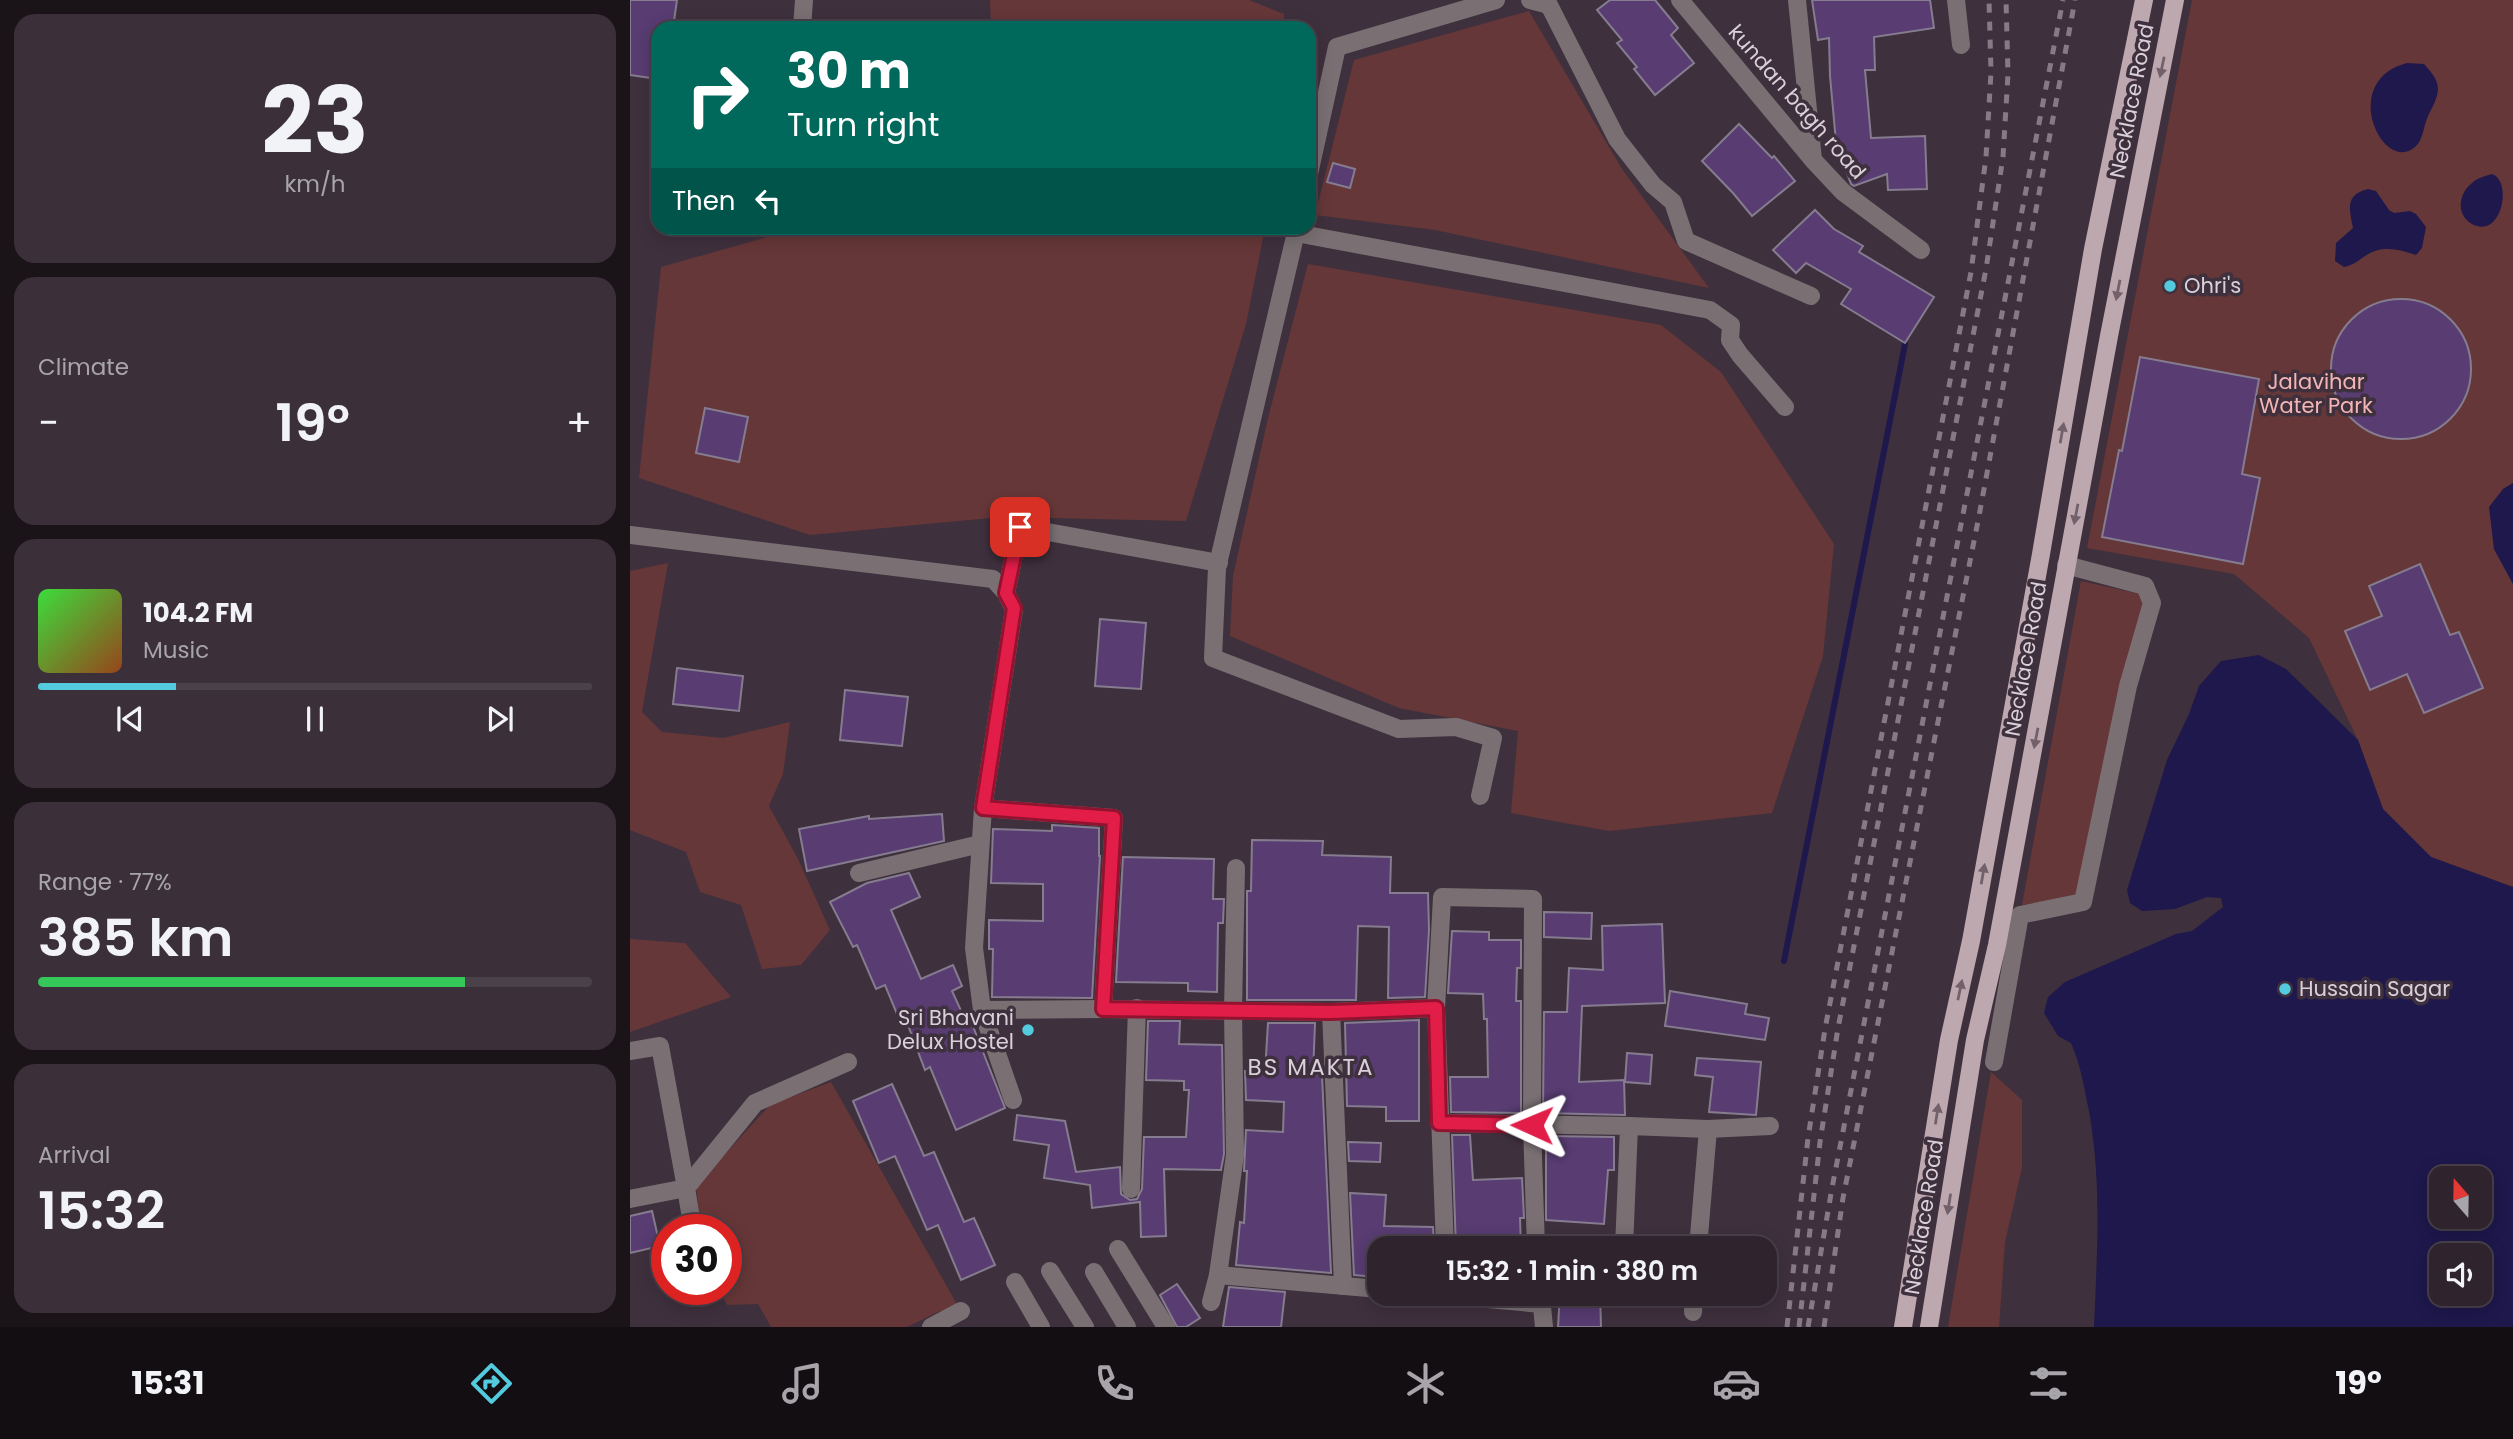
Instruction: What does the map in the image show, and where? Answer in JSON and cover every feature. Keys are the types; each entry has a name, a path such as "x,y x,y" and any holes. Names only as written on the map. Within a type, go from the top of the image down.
{"main road":[{"name":"Necklace Road","path":"1903,1327 1949,1040 1971,941 2103,202 2144,0"},
{"name":"Necklace Road","path":"1929,1327 1975,1040 1997,945 2066,565 2175,0"},
{"path":"2117,130 2148,135"},
{"path":"2103,202 2134,208"}],"street":[{"path":"802,21 804,0"},
{"path":"1316,142 1337,47 1496,0"},
{"path":"1530,0 1549,5 1617,139 1653,185 1673,202 1686,241 1811,296"},
{"name":"kundan bagh road","path":"1679,0 1843,192 1921,250"},
{"path":"1797,0 1813,160"},
{"path":"1956,0 1961,46"},
{"path":"1316,234 1710,310 1731,326 1730,340 1785,407"},
{"path":"1295,235 1219,563 1213,658 1398,729 1456,727 1493,738 1480,796"},
{"path":"1006,593 1020,527 1219,563"},
{"path":"630,535 993,579 1006,593 1014,608 983,808 974,948 982,1010 1013,1100"},
{"path":"1994,1062 2020,915 2084,902 2128,686 2152,603 2145,586 2066,565"},
{"path":"983,808 1114,818 1103,1009"},
{"path":"859,873 981,844"},
{"path":"1211,1302 1218,1275 1235,1155 1233,1010 1236,869"},
{"path":"1444,1236 1436,1008 1442,897 1533,899 1532,1125 1536,1236"},
{"path":"982,1010 1138,1008 1331,1012 1436,1008"},
{"path":"1131,1189 1138,1008"},
{"path":"1331,1012 1343,1286"},
{"path":"630,1051 660,1046 690,1214"},
{"path":"630,1199 686,1188 755,1103 848,1062"},
{"path":"1439,1123 1708,1129 1770,1126"},
{"path":"1624,1236 1629,1126"},
{"path":"1699,1236 1708,1129"},
{"path":"1118,1249 1166,1327"},
{"path":"1050,1271 1085,1327"},
{"path":"1094,1272 1127,1327"},
{"path":"1218,1275 1367,1288"},
{"path":"1015,1282 1041,1327"},
{"path":"1542,1306 1544,1327"},
{"path":"1693,1306 1693,1312"},
{"path":"931,1327 961,1311"}],"green space":[{"path":"990,0 1249,0 1284,14 1284,21 991,21"},
{"name":"Jalavihar Water Park","path":"2192,0 2513,0 2513,483 2503,489 2494,549 2513,584 2513,887 2431,857 2383,809 2358,740 2309,638 2234,574 2087,548"},
{"path":"1529,11 1622,169 1709,288 1435,230 1316,215 1354,60"},
{"path":"774,235 1264,235 1246,324 1186,521 1001,517 810,535 639,478 661,267"},
{"path":"1308,264 1661,325 1721,372 1834,544 1823,656 1772,813 1609,831 1511,813 1518,731 1399,708 1230,636 1233,576 1268,418"},
{"path":"668,563 642,712 662,732 723,738 790,722 783,774 769,806 798,859 830,930 801,965 762,969 741,905 700,892 686,852 630,830 630,571"},
{"path":"2081,581 2140,594 2143,605 2085,873 2075,896 2022,905"},
{"path":"630,939 685,943 731,997 630,1032"},
{"path":"1991,1072 2022,1100 2022,1168 2005,1242 1999,1327 1948,1327"},
{"path":"831,1082 958,1306 907,1327 771,1327 758,1304 742,1305 742,1214 699,1214 696,1186 770,1105"}],"shaded area":[{"path":"2407,63 2424,64 2437,82 2438,93 2420,140 2415,147 2403,152 2391,148 2380,137 2373,122 2371,105 2375,88 2386,73"},
{"path":"2492,174 2502,187 2501,208 2491,224 2482,227 2472,224 2463,215 2462,198 2474,181"},
{"path":"2368,189 2376,191 2394,213 2410,211 2416,214 2426,227 2422,248 2416,255 2396,250 2378,250 2344,267 2335,261 2336,243 2353,228 2350,208 2352,199"},
{"path":"2513,483 2513,584 2494,549 2489,507 2503,489"},
{"name":"Hussain Sagar","path":"2259,655 2286,669 2358,740 2383,809 2431,857 2513,887 2513,1327 2094,1327 2097,1192 2089,1111 2080,1068 2071,1043 2058,1036 2044,1013 2048,997 2065,982 2176,934 2192,931 2223,907 2221,898 2207,897 2175,909 2142,911 2130,903 2127,890 2167,760 2199,686 2221,661"}],"building":[{"path":"630,0 677,0 674,21 651,21 651,78 630,75"},
{"path":"1610,0 1655,0 1678,28 1671,35 1694,63 1655,95 1617,43 1622,40 1597,10"},
{"path":"1812,0 1930,0 1934,28 1874,37 1875,70 1865,70 1871,138 1925,136 1927,189 1888,190 1887,174 1854,186 1851,184 1836,142 1829,38 1818,40"},
{"path":"1739,124 1772,158 1774,156 1795,181 1752,216 1702,161"},
{"path":"1333,163 1355,169 1350,188 1327,182"},
{"path":"1815,210 1834,229 1863,246 1859,252 1934,297 1905,343 1841,304 1851,289 1806,263 1796,273 1773,250"},
{"path":"2401,299 2428,304 2451,319 2466,342 2471,369 2466,396 2451,419 2428,434 2401,439 2374,434 2351,419 2336,396 2331,369 2336,342 2351,319 2374,304"},
{"path":"2140,357 2259,379 2242,474 2260,478 2243,564 2102,537"},
{"path":"705,408 748,417 739,462 696,453"},
{"path":"2420,564 2450,635 2459,632 2483,688 2424,713 2407,674 2370,690 2345,631 2382,616 2369,586"},
{"path":"1100,619 1146,623 1141,689 1095,686"},
{"path":"677,668 743,676 739,711 673,704"},
{"path":"845,690 908,697 902,746 840,740"},
{"path":"942,814 944,841 807,871 799,829 869,816 869,819"},
{"path":"1052,825 1099,828 1100,856 1092,998 992,997 993,949 989,949 989,920 1043,921 1043,884 991,883 993,829 1052,831"},
{"path":"1252,840 1323,841 1322,855 1391,857 1390,893 1428,893 1425,997 1388,998 1389,927 1358,926 1356,1000 1247,1000 1247,891 1251,891"},
{"path":"1123,857 1214,859 1213,899 1224,899 1223,923 1218,923 1217,992 1188,991 1188,983 1116,982"},
{"path":"909,873 920,897 891,910 921,979 953,965 962,986 952,991 968,1026 972,1024 1005,1108 956,1130 930,1067 925,1070 903,1012 897,1014 885,985 876,989 857,945 853,947 830,902 867,883"},
{"path":"1544,912 1592,913 1591,939 1544,937"},
{"path":"1662,924 1665,1003 1582,1006 1579,1082 1624,1080 1625,1115 1543,1113 1544,1012 1567,1012 1569,968 1603,970 1602,926"},
{"path":"1452,931 1489,932 1489,940 1521,940 1521,968 1517,968 1516,1001 1521,1001 1521,1113 1451,1112 1450,1077 1488,1077 1487,1019 1484,1019 1483,994 1448,993"},
{"path":"1670,991 1747,1004 1745,1014 1769,1018 1765,1040 1665,1026"},
{"path":"1419,1020 1419,1121 1386,1121 1386,1107 1347,1106 1345,1023"},
{"path":"1148,1021 1180,1021 1179,1044 1222,1045 1224,1154 1221,1170 1164,1169 1166,1236 1141,1237 1140,1202 1092,1208 1090,1185 1044,1178 1049,1145 1014,1140 1017,1115 1065,1121 1076,1172 1120,1167 1121,1194 1130,1200 1137,1199 1142,1189 1144,1137 1186,1137 1189,1090 1184,1090 1184,1081 1146,1080"},
{"path":"1268,1023 1315,1023 1313,1074 1322,1075 1331,1273 1236,1265 1240,1222 1244,1223 1246,1130 1283,1132 1284,1102 1246,1100 1245,1071 1265,1072"},
{"path":"1627,1053 1652,1055 1650,1084 1625,1082"},
{"path":"1697,1058 1761,1062 1756,1115 1709,1112 1713,1077 1695,1075"},
{"path":"892,1084 924,1156 934,1152 964,1222 974,1218 995,1265 961,1280 938,1225 927,1230 895,1156 879,1163 853,1101"},
{"path":"1452,1135 1470,1135 1473,1180 1522,1178 1524,1218 1520,1218 1521,1236 1456,1236"},
{"path":"1546,1136 1614,1137 1614,1170 1608,1170 1604,1224 1546,1220"},
{"path":"1348,1142 1381,1143 1380,1162 1349,1161"},
{"path":"1350,1193 1386,1195 1384,1226 1433,1227 1433,1236 1367,1236 1367,1276 1354,1275"},
{"path":"652,1211 651,1248 630,1253 630,1216"},
{"path":"1177,1284 1200,1318 1186,1327 1177,1327 1160,1295"},
{"path":"1229,1287 1285,1292 1281,1327 1223,1327"},
{"path":"1559,1306 1600,1306 1601,1327 1558,1327"}],"waterway":[{"path":"1784,961 1905,344"}],"railway":[{"path":"1787,1327 1808,1138 1825,1029 1971,272 1986,157 1991,72 1989,0"},
{"path":"1799,1327 1820,1142 1838,1028 1986,269 2003,157 2008,74 2006,0"},
{"path":"1808,1327 1832,1188 2063,0"},
{"path":"1824,1327 1843,1198 1979,516 2075,0"}],"place":[{"name":"Ohri's","path":"2170,286"},
{"name":"Hussain Sagar","path":"2285,989"},
{"name":"Sri Bhavani Delux Hostel","path":"1028,1030"}],"district":[{"name":"BS MAKTA","path":"1311,1067"}],"route":[{"path":"1020,527 1006,593 1014,608 983,808 1114,818 1103,1009 1331,1012 1436,1008 1439,1123 1532,1125"}]}
